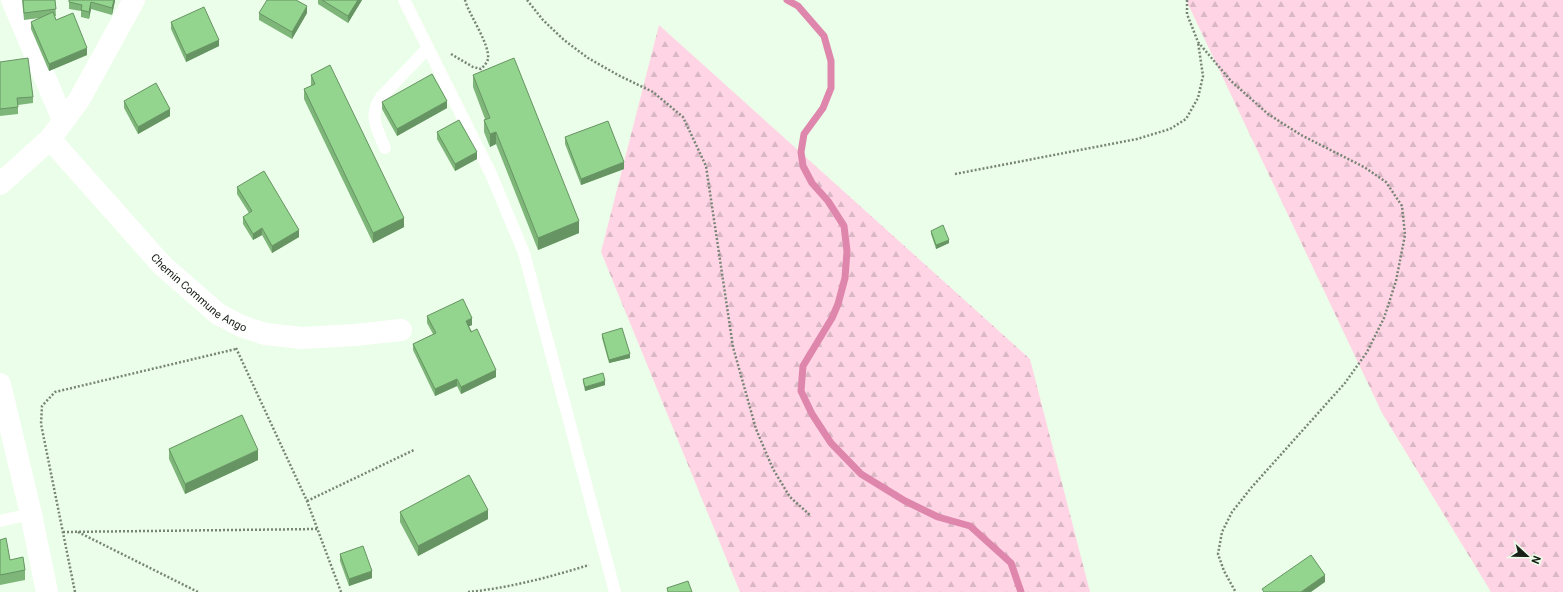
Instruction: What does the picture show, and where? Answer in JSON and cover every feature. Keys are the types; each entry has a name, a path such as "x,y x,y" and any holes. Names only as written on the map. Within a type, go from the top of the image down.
{"street":[{"path":"12,0 63,120"},
{"path":"0,184 50,139 79,100 134,0"},
{"name":"Chemin Commune Ango","path":"50,139 162,265 218,314 241,326 265,334 302,338 355,335 401,330"},
{"path":"0,384 31,514 47,592"}],"lane":[{"path":"404,0 491,174 524,253 616,592"},
{"path":"385,148 373,119 375,106 381,97 428,48"},
{"path":"0,521 31,514"}],"path":[{"path":"428,48 440,49 448,52 474,67 481,69 485,66 488,58 487,50 465,0"},
{"path":"528,0 542,20 564,40 588,58 653,92 683,116 706,166 733,347 756,429 773,469 790,497 811,516"},
{"path":"955,174 1137,139 1170,129 1186,119 1198,98 1203,76 1198,42 1187,14 1187,0"},
{"path":"1198,42 1231,81 1268,114 1301,135 1364,167 1386,182 1402,206 1405,234 1396,281 1384,318 1367,352 1345,382 1251,488 1232,512 1222,532 1218,554 1224,571 1235,590"},
{"path":"218,314 308,501 341,592"},
{"path":"75,592 41,424 42,406 55,392 236,349"},
{"path":"308,501 414,450"},
{"path":"63,532 317,529"},
{"path":"78,532 198,592"},
{"path":"468,592 483,591 544,579 607,560"}],"green space":[{"path":"1186,0 1563,0 1563,592 1491,592 1382,413"},
{"path":"659,25 1030,359 1090,592 740,592 601,252"}],"building":[{"path":"23,0 55,0 56,9 24,13"},
{"path":"69,0 114,0 112,8 91,2 89,12 81,10 82,5 69,2"},
{"path":"267,0 296,0 307,6 292,32 259,13"},
{"path":"322,0 358,0 348,16"},
{"path":"204,7 219,40 186,55 171,22"},
{"path":"53,12 56,20 73,13 87,48 49,64 31,22"},
{"path":"28,58 33,97 17,98 18,107 0,109 0,62"},
{"path":"514,58 579,221 538,238 496,132 490,134 484,120 490,118 473,75"},
{"path":"330,65 404,218 373,233 304,89 315,84 311,75"},
{"path":"432,74 447,101 397,129 382,102"},
{"path":"156,83 170,109 138,127 124,101"},
{"path":"459,120 477,152 455,164 437,132"},
{"path":"608,121 624,162 581,179 565,137"},
{"path":"264,171 299,230 272,246 262,228 253,234 243,217 252,211 237,187"},
{"path":"943,225 949,240 936,245 931,231"},
{"path":"463,299 472,318 466,321 471,332 477,329 496,370 461,387 457,379 435,389 413,344 436,333 427,316"},
{"path":"622,328 630,354 609,360 602,334"},
{"path":"603,373 605,381 585,387 583,379"},
{"path":"242,415 258,450 185,484 169,449"},
{"path":"469,475 488,510 418,546 400,512"},
{"path":"6,538 10,560 23,557 25,570 0,575 0,540"},
{"path":"363,546 372,571 349,579 340,554"},
{"path":"1311,555 1325,575 1301,592 1264,592 1262,589"},
{"path":"688,581 692,592 668,592 667,588"}],"waterway":[{"path":"787,0 798,6 824,36 831,61 831,88 823,108 804,134 801,152 803,166 812,183 828,201 844,226 847,251 845,278 838,304 832,318 803,366 801,391 812,414 831,443 861,474 905,501 938,517 970,526 1011,563 1021,592"}]}
